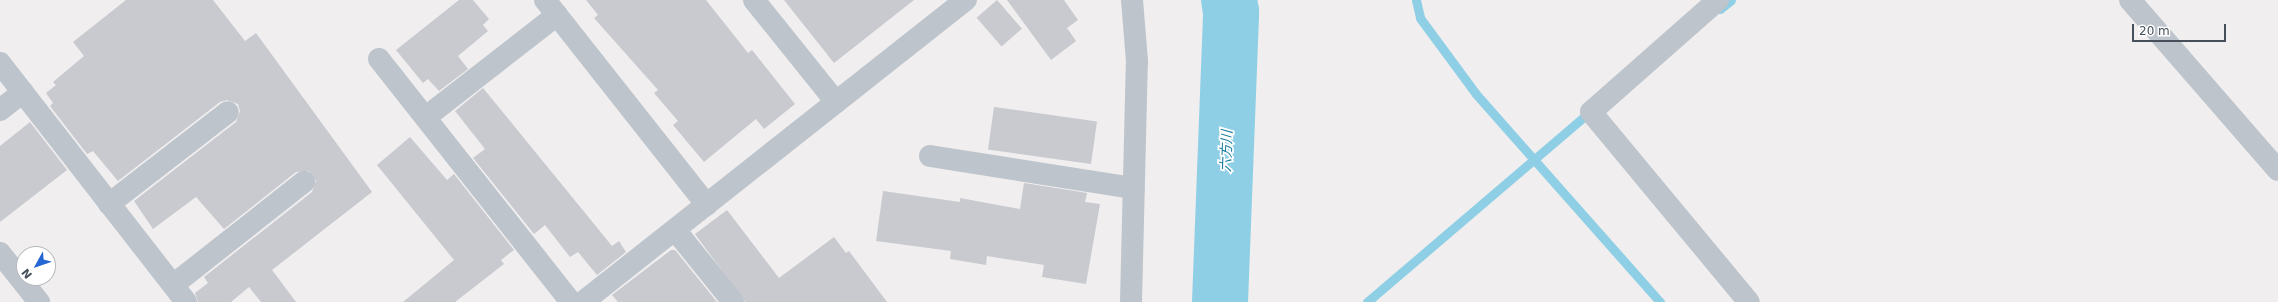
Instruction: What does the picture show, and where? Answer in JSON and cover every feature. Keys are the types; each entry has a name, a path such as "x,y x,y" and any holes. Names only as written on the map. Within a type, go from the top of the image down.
{"street":[{"path":"754,0 836,102"},
{"path":"583,302 676,231 964,0"},
{"path":"1131,302 1137,62 1132,0"},
{"path":"1718,0 1591,112 1749,302"},
{"path":"2130,0 2278,170"},
{"path":"426,117 551,7 707,205"},
{"path":"379,59 571,302"},
{"path":"0,63 179,294 304,182"},
{"path":"0,110 23,92"},
{"path":"109,204 228,112"},
{"path":"930,156 1133,188"},
{"path":"676,231 733,302"},
{"path":"0,253 39,302"}],"building":[{"path":"126,0 213,0 245,41 256,33 372,192 272,270 296,302 261,302 249,287 231,302 198,302 195,293 208,283 204,277 312,192 316,181 309,171 296,172 224,229 196,197 153,229 134,201 236,122 240,111 238,104 227,100 220,102 118,181 93,151 87,154 50,106 53,103 46,93 56,85 53,82 84,56 73,42"},
{"path":"459,0 473,0 489,19 483,25 488,31 458,56 468,69 439,91 428,79 423,83 396,50"},
{"path":"586,0 706,0 748,53 752,50 795,104 764,129 756,119 704,162 673,125 678,121 654,93 658,90 594,18 598,15"},
{"path":"784,0 914,0 834,63"},
{"path":"997,0 1022,29 1002,46 977,18"},
{"path":"1007,0 1064,0 1078,20 1067,28 1076,41 1051,60"},
{"path":"483,88 612,246 619,241 626,252 597,275 578,252 570,257 545,225 534,234 473,158 485,149 455,111"},
{"path":"994,107 1097,121 1091,164 988,150"},
{"path":"30,122 67,170 0,222 0,146"},
{"path":"410,137 447,180 454,174 514,250 501,260 504,264 455,302 403,302 454,260 377,165"},
{"path":"1024,183 1087,193 1085,202 1100,204 1086,284 1042,277 1044,265 987,256 986,265 950,259 951,251 876,241 883,191 960,202 960,198 1020,209"},
{"path":"727,210 779,278 834,237 846,253 849,251 887,302 745,302 695,234"},
{"path":"671,250 675,250 717,302 618,302 612,295"}],"waterway":[{"name":"六方川","path":"1220,302 1231,12 1229,0"},
{"path":"1416,0 1420,18 1476,94 1660,302"},
{"path":"1720,9 1731,0"},
{"path":"1367,302 1591,111"}]}
